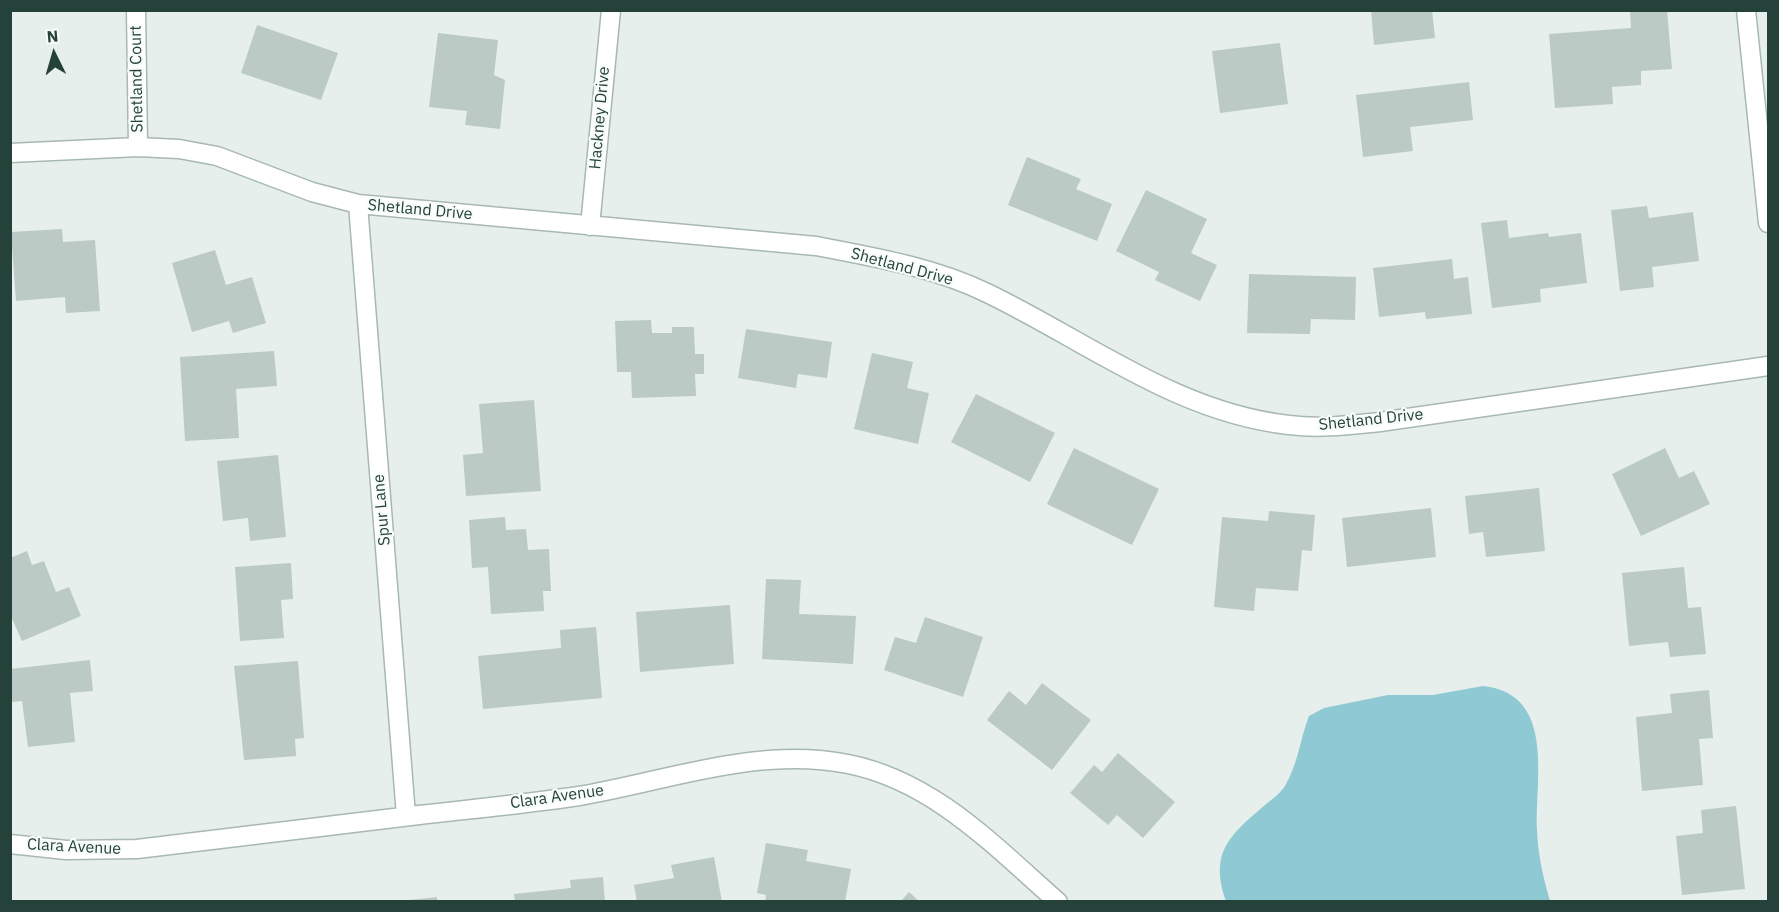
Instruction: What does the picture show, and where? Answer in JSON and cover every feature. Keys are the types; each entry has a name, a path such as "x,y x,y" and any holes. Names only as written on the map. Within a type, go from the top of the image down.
{"street":[{"name":"Shetland Court","path":"136,10 138,147"},
{"name":"Hackney Drive","path":"590,226 611,10"},
{"path":"1746,10 1768,223"},
{"name":"Shetland Drive","path":"10,153 138,147 179,149 217,156 312,192 358,204 816,246 924,270 985,292 1173,393 1211,408 1289,426 1331,427 1380,422 1768,366"},
{"name":"Spur Lane","path":"358,204 406,816"},
{"name":"Clara Avenue","path":"10,844 66,850 137,849 577,796 728,764 776,758 811,759 850,764 879,773 932,797 962,819 1058,902"}],"water":[{"path":"1483,686 1506,692 1522,705 1532,721 1537,742 1538,848 1550,901 1226,901 1220,870 1226,846 1242,826 1285,786 1293,769 1309,716 1324,708 1388,695 1433,695"}],"building":[{"path":"1371,10 1432,10 1435,38 1374,45"},
{"path":"1630,10 1667,10 1672,69 1641,71 1641,85 1612,87 1613,104 1555,108 1549,34 1631,28"},
{"path":"257,25 338,53 321,100 241,73"},
{"path":"438,33 498,40 494,75 505,80 500,129 465,125 467,111 429,107"},
{"path":"1280,43 1288,104 1220,113 1212,51"},
{"path":"1469,82 1473,120 1410,127 1413,151 1363,157 1356,95"},
{"path":"1027,157 1081,179 1076,189 1112,204 1097,241 1008,205"},
{"path":"1146,190 1207,219 1191,253 1217,265 1200,301 1155,280 1159,272 1116,251"},
{"path":"1647,206 1649,218 1693,212 1699,261 1652,267 1654,287 1620,291 1611,210"},
{"path":"1507,220 1509,238 1548,233 1549,237 1581,233 1587,283 1540,289 1541,302 1492,308 1481,223"},
{"path":"62,229 63,242 95,240 100,311 66,313 65,297 16,301 11,232"},
{"path":"215,250 226,285 252,277 266,323 233,333 229,321 192,332 172,263"},
{"path":"1452,259 1454,279 1468,277 1472,314 1426,319 1425,312 1379,317 1373,268"},
{"path":"1249,274 1356,277 1355,320 1311,319 1310,334 1247,333"},
{"path":"651,320 652,333 672,333 672,327 694,327 695,354 704,354 704,374 695,374 696,396 632,398 631,372 617,372 615,321"},
{"path":"746,329 832,342 827,378 798,374 796,388 738,378"},
{"path":"274,351 277,386 236,389 239,438 185,441 180,357"},
{"path":"872,353 913,362 907,388 929,393 918,444 854,429"},
{"path":"976,394 1055,433 1030,482 951,442"},
{"path":"534,400 541,491 466,496 463,455 483,453 479,404"},
{"path":"1074,448 1159,489 1132,545 1047,504"},
{"path":"1665,448 1679,478 1694,471 1710,504 1641,536 1612,474"},
{"path":"278,455 286,537 250,541 248,518 223,521 217,461"},
{"path":"1539,488 1545,551 1486,557 1483,532 1469,534 1465,496"},
{"path":"1431,508 1436,557 1347,567 1342,518"},
{"path":"1269,511 1315,515 1312,551 1302,550 1298,591 1256,588 1254,611 1214,607 1222,517 1268,521"},
{"path":"505,517 506,530 526,529 528,550 549,549 551,591 543,591 544,611 491,614 488,567 472,568 469,520"},
{"path":"27,551 32,565 44,561 56,592 69,587 81,616 22,641 10,614 10,558"},
{"path":"291,563 293,599 281,600 284,638 240,641 235,567"},
{"path":"1684,567 1688,608 1701,607 1706,654 1670,657 1668,642 1629,646 1622,573"},
{"path":"766,579 801,580 799,614 856,616 853,664 762,659"},
{"path":"730,605 734,664 640,672 636,612"},
{"path":"925,617 983,637 963,697 884,670 895,637 916,643"},
{"path":"596,627 602,698 483,709 478,656 561,648 560,630"},
{"path":"90,660 93,691 70,693 75,742 28,747 22,701 11,702 10,669"},
{"path":"298,661 304,738 295,739 296,756 244,760 234,666"},
{"path":"1042,683 1091,720 1052,770 987,720 1009,691 1026,705"},
{"path":"1709,690 1713,738 1699,739 1703,785 1642,791 1636,717 1672,713 1670,694"},
{"path":"1118,753 1175,802 1143,838 1117,815 1108,825 1070,793 1094,765 1102,772"},
{"path":"1736,806 1745,889 1682,895 1676,836 1703,833 1701,810"},
{"path":"766,843 808,850 806,861 851,869 845,902 765,902 766,895 757,893"},
{"path":"714,857 722,902 637,902 634,885 674,878 671,865"},
{"path":"603,877 605,902 515,902 514,894 571,888 570,880"},
{"path":"909,892 920,902 900,902"},
{"path":"437,897 437,902 409,902 409,900"}]}
